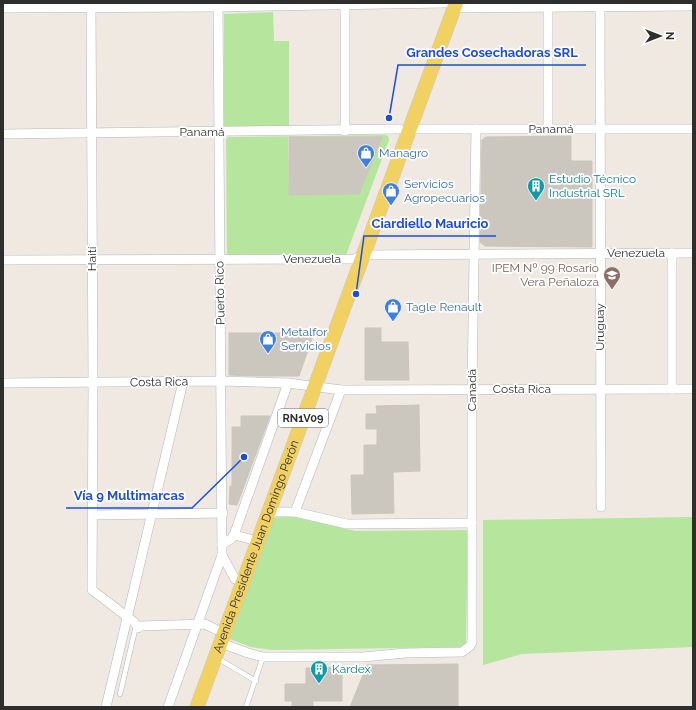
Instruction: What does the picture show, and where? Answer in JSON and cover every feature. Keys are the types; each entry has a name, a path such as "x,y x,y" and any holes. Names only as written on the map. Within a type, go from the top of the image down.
{"main road":[{"name":"Avenida Presidente Juan Domingo Perón","path":"189,707 219,637 317,387 359,257 451,4"},
{"name":"Avenida Presidente Juan Domingo Perón","path":"197,707 215,657 219,637 236,578 250,538 317,387"}],"street":[{"path":"345,4 345,131"},
{"path":"3,8 345,4 451,4 548,7 600,5 693,6"},
{"name":"Puerto Rico","path":"218,5 218,132 223,513 222,555"},
{"name":"Uruguay","path":"600,5 601,507"},
{"name":"Haití","path":"91,6 93,383 92,590 127,617"},
{"path":"548,7 548,129"},
{"name":"Panamá","path":"3,134 345,131 405,129 693,129"},
{"name":"Canadá","path":"264,657 363,657 406,653 462,652 467,650 472,642 473,254 476,129"},
{"path":"672,253 672,389"},
{"name":"Venezuela","path":"3,260 359,257 473,254 693,253"},
{"name":"Costa Rica","path":"3,383 221,381 288,383 341,390 693,389"},
{"path":"106,707 183,382"},
{"path":"222,544 231,540 234,535 288,383"},
{"path":"295,512 341,390"},
{"path":"268,512 295,512 347,524 472,523"},
{"path":"93,515 223,513"},
{"path":"234,535 250,538"},
{"path":"222,555 236,578"},
{"path":"168,707 222,555"},
{"path":"127,617 139,627 205,624 219,637 248,653 264,657"}],"lane":[{"path":"120,694 135,630 139,627"},
{"path":"215,657 256,681"},
{"path":"246,707 264,657"}],"green space":[{"path":"273,12 274,41 289,41 289,128 225,128 224,14"},
{"path":"388,136 389,140 346,255 227,255 226,140 228,137","holes":["288,137 381,137 359,194 289,195"]},
{"path":"294,516 355,531 468,530 466,643 460,647 272,650 251,647 227,638 269,518"},
{"path":"693,517 693,647 522,654 483,665 483,520"}],"building":[{"name":"Estudio Técnico Industrial SRL","path":"571,136 571,161 592,161 592,247 485,246 480,242 482,140 486,137"},
{"path":"289,137 382,137 359,194 289,195"},
{"path":"365,328 381,328 381,342 408,342 409,380 365,380"},
{"name":"Metalfor Servicios","path":"229,333 314,333 299,376 255,376 229,375"},
{"path":"419,405 420,471 393,472 394,513 352,514 351,475 364,475 364,445 377,445 377,429 366,429 366,414 377,414 376,406"},
{"path":"241,416 270,416 237,505 229,504 230,486 232,486 232,427 241,427"},
{"path":"458,664 458,707 350,707 367,665"},
{"name":"Kardex","path":"342,667 342,701 313,701 313,707 292,707 292,701 285,701 285,684 306,684 306,668"}],"place":[{"name":"Grandes Cosechadoras SRL","path":"389,118"},
{"name":"Managro","path":"366,168"},
{"name":"Estudio Técnico Industrial SRL","path":"536,201"},
{"name":"Servicios Agropecuarios","path":"391,206"},
{"name":"IPEM Nº 99 Rosario Vera Peñaloza","path":"612,290"},
{"name":"Ciardiello Mauricio","path":"356,294"},
{"name":"Tagle Renault","path":"393,322"},
{"name":"Metalfor Servicios","path":"268,354"},
{"name":"Vía 9 Multimarcas","path":"244,457"},
{"name":"Kardex","path":"319,684"}]}
